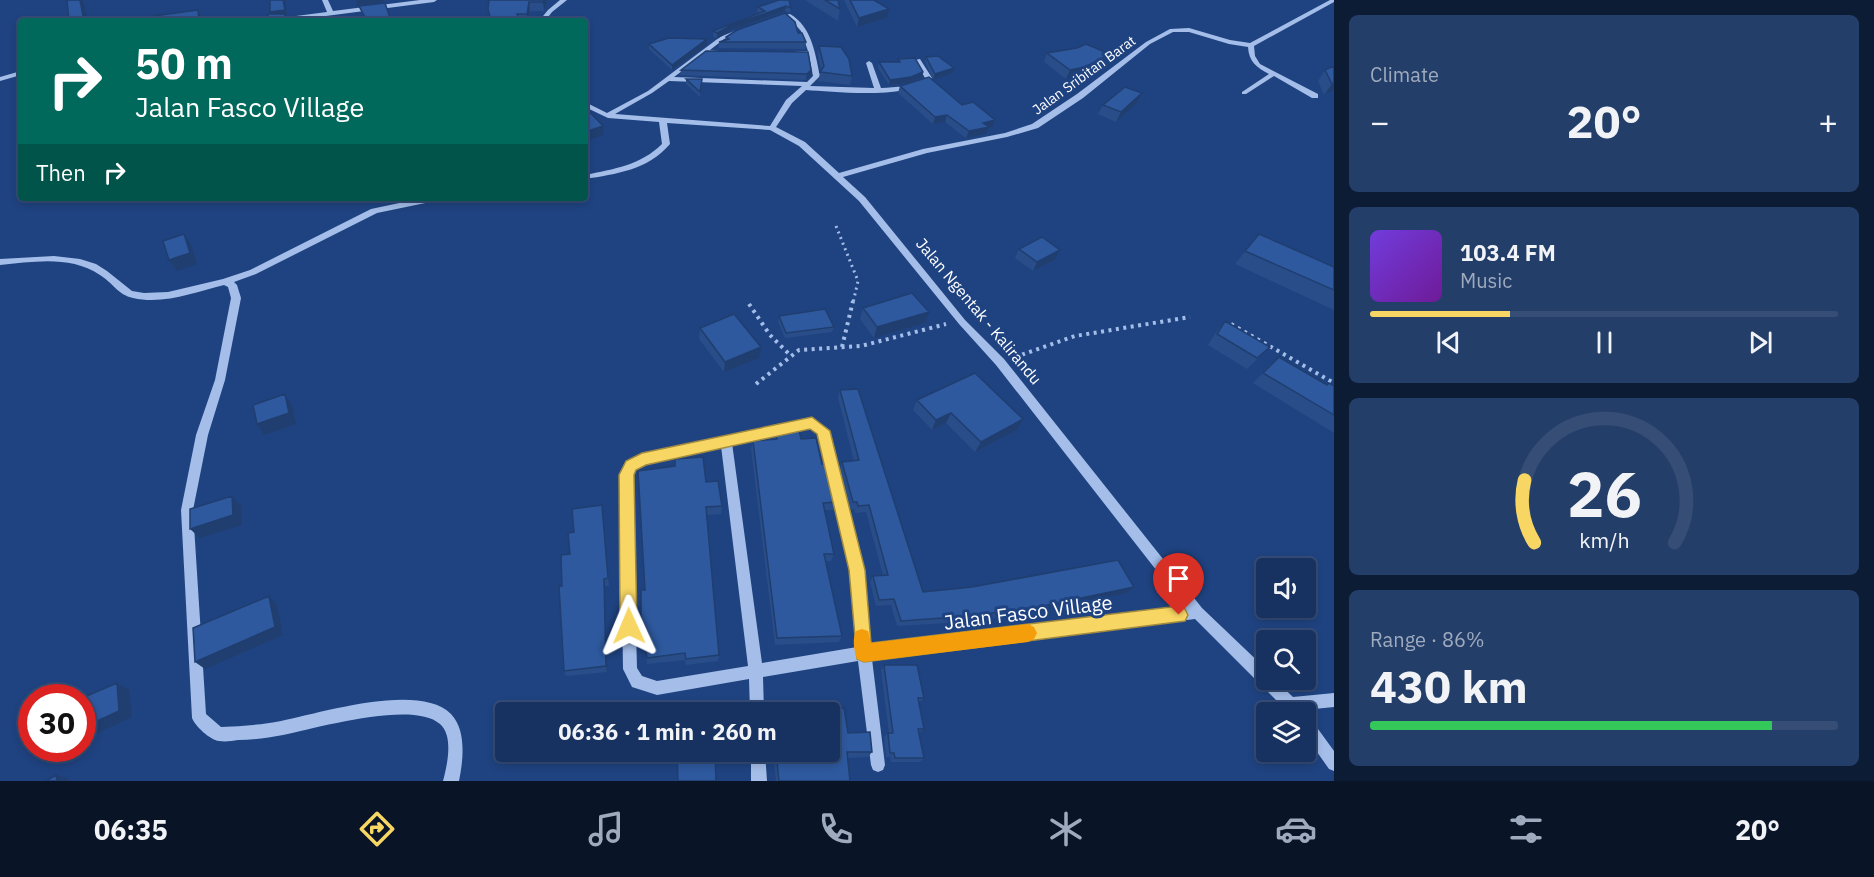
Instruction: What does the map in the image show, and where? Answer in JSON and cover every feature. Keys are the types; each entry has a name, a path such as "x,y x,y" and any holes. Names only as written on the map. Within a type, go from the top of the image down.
{"street":[{"path":"325,0 330,12"},
{"path":"292,18 434,0"},
{"path":"544,18 564,0"},
{"path":"1315,96 1258,65 1252,56 1251,45 1334,0"},
{"path":"768,21 790,16 804,30 817,76 809,86 789,102 772,128"},
{"path":"608,116 667,80 722,38 748,28"},
{"name":"Jalan Sribitan Barat","path":"838,176 926,151 1007,135 1035,126 1080,96 1148,43 1172,30 1189,30 1229,42 1251,45"},
{"path":"703,52 724,52"},
{"path":"787,53 812,53"},
{"path":"667,80 894,90 927,81 928,74 918,60"},
{"path":"869,63 878,89"},
{"path":"0,79 18,74"},
{"path":"1244,93 1273,74"},
{"name":"Jalan Ngentak - Kalirandu","path":"588,106 608,116 772,128 802,144 862,199 962,322 1000,362 1197,612 1256,669"},
{"path":"588,176 627,169 656,156 666,144 663,121"},
{"path":"0,262 57,258 73,260 104,273 131,295 170,294 225,282 263,267 374,211 421,201"},
{"path":"225,282 235,288 236,298 220,380 202,435 187,510 199,718 219,734 265,731 361,711 407,706 431,710 445,718 453,731 455,766 452,781"},
{"name":"Jalan Fasco Village","path":"878,765 864,653 857,570 823,431 812,423 642,459 631,466 626,475 630,669 637,682 657,688 864,653 1197,612"},
{"path":"726,440 756,672 757,702"},
{"name":"Jalan Ngentak - Kalirandu","path":"1277,690 1288,702"},
{"path":"1316,704 1334,700"},
{"path":"1316,739 1334,764"},
{"path":"758,762 759,781"}],"path":[{"path":"836,226 858,281 842,348"},
{"path":"749,304 770,335 790,355"},
{"path":"1000,362 1075,336 1190,317"},
{"path":"756,384 790,355 805,349 842,348 891,340 937,326 962,322"},
{"path":"1231,324 1334,383"}],"building":[{"path":"67,0 80,0 83,18 69,18"},
{"path":"270,0 283,0 285,10 270,12"},
{"path":"489,0 544,0 543,2 529,2 527,14 517,14 518,18 490,18"},
{"path":"779,0 789,0 791,8 786,6 732,25 717,33 713,31 765,11 758,7"},
{"path":"825,0 838,0 840,9"},
{"path":"850,0 874,0 889,9 859,18"},
{"path":"385,3 390,18 365,18 359,6"},
{"path":"198,10 199,18 154,18 154,16"},
{"path":"785,13 795,22 798,33 802,33 806,42 719,42 729,39 726,37 737,30"},
{"path":"268,14 285,14 285,18 268,18"},
{"path":"669,38 707,39 672,65 649,44"},
{"path":"1086,44 1110,54 1085,67 1070,70 1047,53 1077,48"},
{"path":"819,46 841,47 849,59 852,76 820,72 824,66"},
{"path":"706,51 808,52 811,70 807,74 681,70"},
{"path":"938,56 954,68 935,74 926,57"},
{"path":"915,58 923,72 911,77 890,80 879,62 900,62 898,59"},
{"path":"1334,66 1334,83 1332,84 1325,70"},
{"path":"929,77 962,105 973,102 995,120 983,123 989,127 969,131 947,115 935,117 900,86"},
{"path":"686,79 702,79 700,92"},
{"path":"1125,87 1142,93 1121,112 1103,105"},
{"path":"588,110 603,126 588,131"},
{"path":"184,234 190,253 169,260 163,241"},
{"path":"1259,234 1334,267 1334,290 1245,251"},
{"path":"1042,237 1060,250 1037,262 1019,249"},
{"path":"912,293 929,312 877,327 863,308"},
{"path":"825,309 834,327 786,333 779,316"},
{"path":"734,314 761,347 725,362 700,328"},
{"path":"1225,321 1270,347 1257,358 1217,334"},
{"path":"1279,357 1327,385 1329,383 1334,386 1334,415 1263,373"},
{"path":"975,373 1023,419 981,442 951,413 936,420 917,400"},
{"path":"858,389 923,592 972,587 1118,560 1134,587 1043,606 971,616 901,621 894,599 879,600 873,576 888,575 869,505 858,506 857,502 853,502 842,462 859,460 840,390"},
{"path":"285,394 289,413 257,424 253,405"},
{"path":"798,425 801,439 816,438 822,464 827,463 837,502 823,503 834,554 824,554 842,636 777,638 753,441 777,439 775,429"},
{"path":"703,457 706,482 718,481 722,506 706,507 719,655 686,659 685,653 647,658 641,619 641,590 645,590 638,471 675,466 675,459"},
{"path":"232,496 233,515 190,529 190,509"},
{"path":"602,505 608,578 604,579 606,666 564,671 559,586 562,586 561,555 570,554 568,533 574,532 572,509"},
{"path":"269,596 275,627 195,662 193,628"},
{"path":"884,665 917,665 924,698 918,698 924,729 918,729 924,758 895,758 894,753 890,753 888,733 893,733"},
{"path":"117,683 119,711 96,722 96,692"},
{"path":"840,708 844,708 848,733 870,732 872,752 847,752 850,781 779,781 777,762 840,762"},
{"path":"677,762 715,762 716,781 678,781"},
{"path":"56,775 57,781 46,781"}],"slow traffic":[{"path":"862,637 864,653 1028,633"}],"route":[{"path":"629,626 626,475 631,466 642,459 793,425 812,423 818,425 823,431 857,570 864,653 1179,615"}]}
